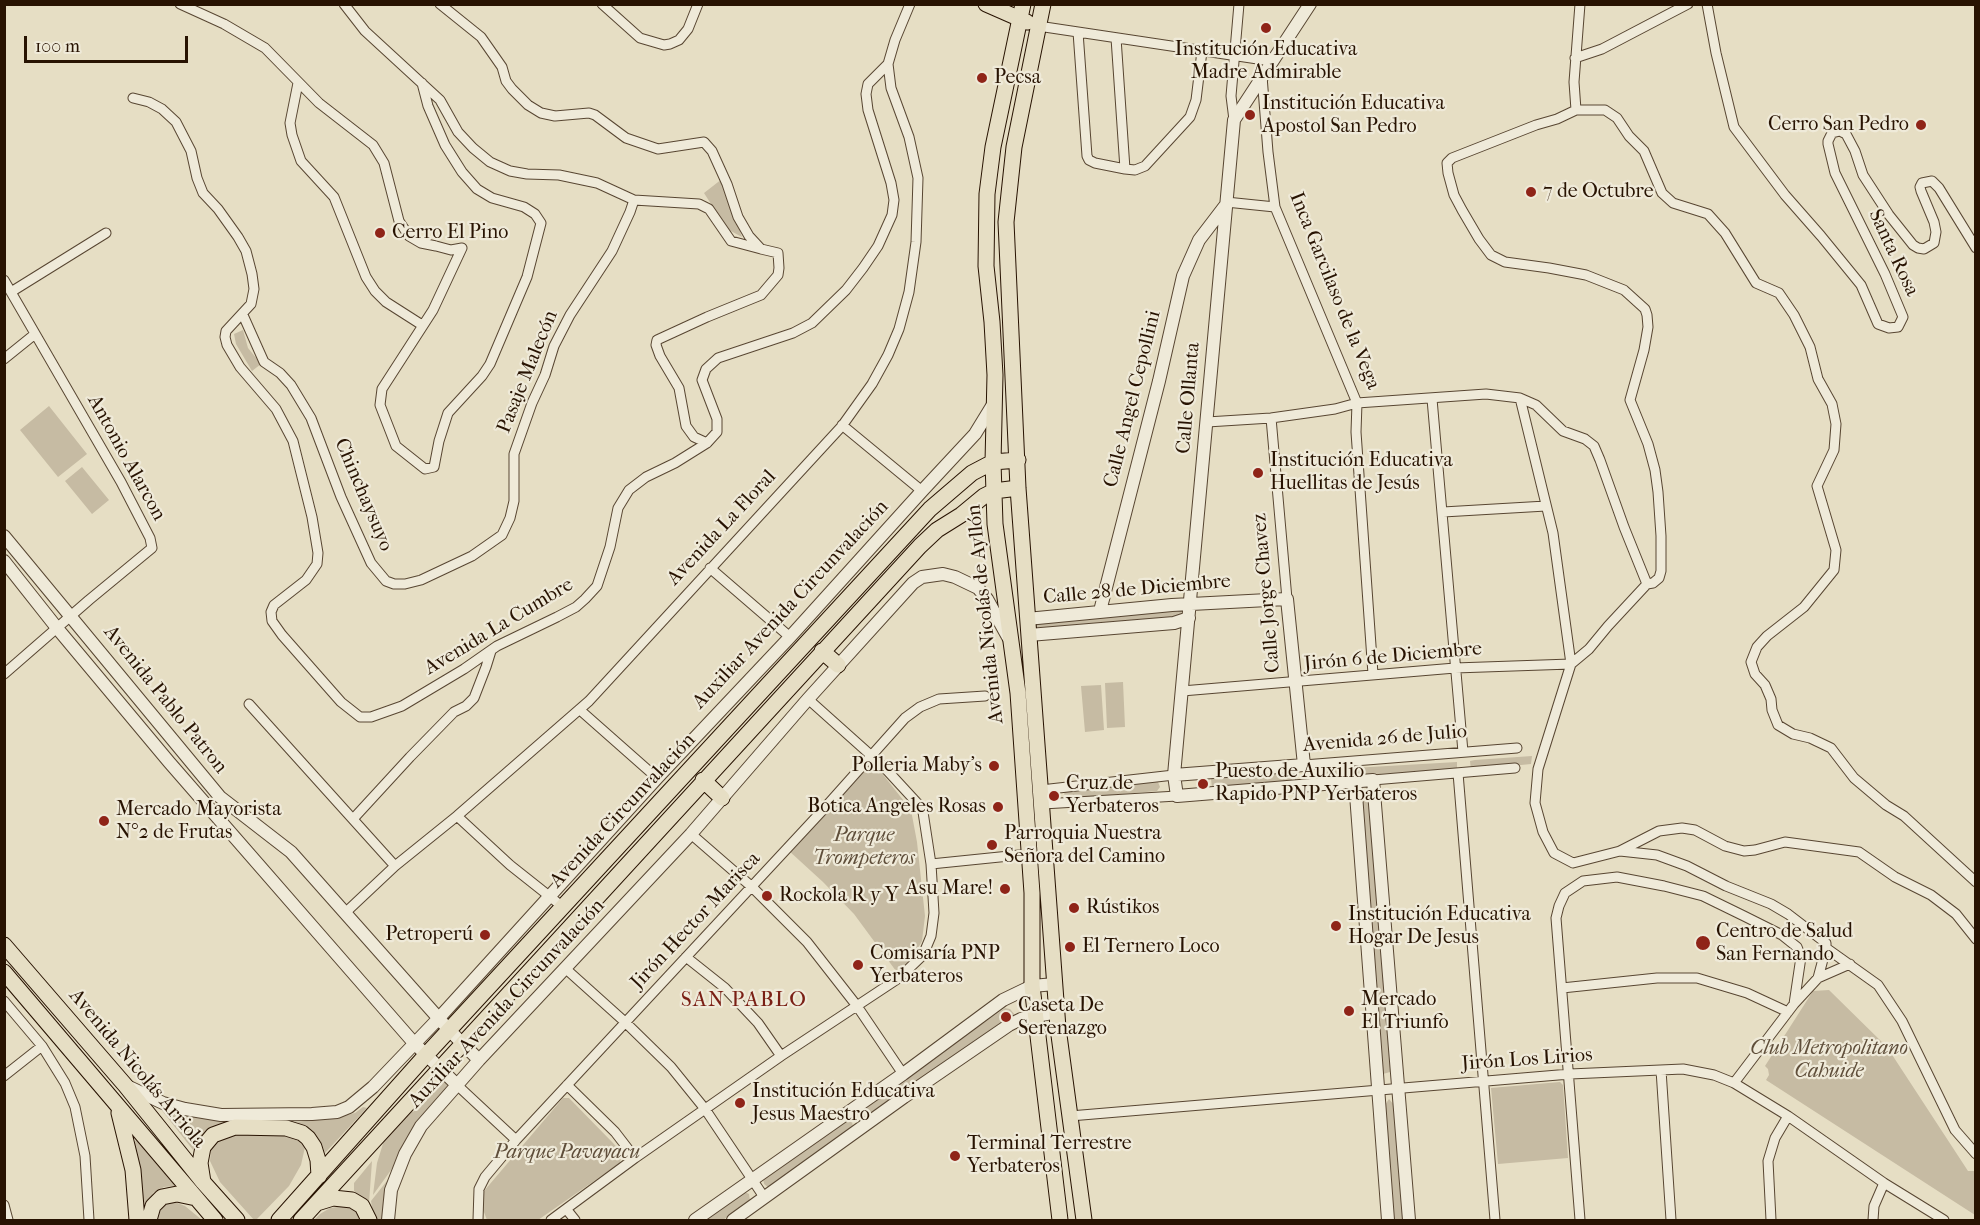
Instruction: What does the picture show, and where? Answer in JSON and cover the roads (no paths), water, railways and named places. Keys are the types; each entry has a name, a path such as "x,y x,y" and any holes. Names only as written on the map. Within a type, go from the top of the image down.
{"main road":[{"path":"986,4 1038,26"},
{"name":"Avenida Nicolás de Ayllón","path":"1023,4 995,138 987,194 986,266 994,348 995,524 1018,693 1032,893 1032,986 1060,1221"},
{"name":"Avenida Nicolás de Ayllón","path":"1041,5 1014,147 1006,222 1018,488 1057,1012 1084,1221"},
{"name":"Avenida Circunvalación","path":"279,1221 426,1055 444,1024 563,907 930,509 972,473 993,462 1018,460"},
{"name":"Avenida Circunvalación","path":"301,1221 920,546 937,530 994,491 1018,488"},
{"path":"822,651 838,665"},
{"path":"703,780 722,798"},
{"name":"Avenida Nicolás Arriola","path":"4,945 125,1085 237,1221"},
{"name":"Avenida Nicolás Arriola","path":"4,972 215,1221"},
{"path":"117,1104 134,1170 137,1221"},
{"path":"203,1182 200,1163 206,1143 218,1132 235,1127 286,1128 302,1133 314,1147 319,1176"},
{"path":"149,1221 153,1206 162,1197 177,1194 196,1198"},
{"path":"317,1203 333,1198 352,1200 362,1206 369,1221"}],"street":[{"path":"180,4 224,24 265,48 298,83 373,145 384,163 399,221 409,236 421,243 451,250 462,248 433,310 382,389 380,405 396,446 425,469 434,468 446,416 490,364 527,277 541,223 539,218 524,207 492,198 477,189 462,172 445,145 428,106 422,83"},
{"path":"344,4 364,31 441,100 458,132 472,148 490,162 510,171 559,175 597,183 633,200 699,204 709,209 730,241 778,254 778,275 761,295 657,340 656,345 660,356 679,388 686,426 694,437 707,443 717,432 717,419 702,380 706,369 718,358 793,333 812,322 846,290 878,246 892,214 894,200 891,183 868,110 866,94 868,84 888,64 910,4"},
{"path":"440,4 481,37 502,67 506,81 512,89 528,105 541,113 555,116 589,113 626,138 658,149 704,142 712,151 727,184 738,217 760,249"},
{"path":"602,4 640,38 664,45 679,40 688,29 698,4"},
{"name":"Calle Ollanta","path":"1177,796 1174,775 1234,120 1231,96 1239,4"},
{"path":"1234,120 1310,4"},
{"path":"1576,110 1574,82 1580,4"},
{"path":"1575,58 1602,49 1688,4"},
{"name":"Santa Rosa","path":"1707,4 1734,127 1785,195 1861,285 1878,324 1889,328 1898,327 1903,317 1885,274 1835,174 1827,141 1832,133 1840,131 1846,135 1856,151 1863,175 1889,215 1913,245 1924,249 1934,243 1936,232 1934,222 1921,191 1922,183 1932,181 1939,188 1976,248"},
{"path":"1038,26 1272,61"},
{"path":"1078,32 1089,160 1125,169 1135,170 1145,166 1190,117 1194,109 1202,51"},
{"path":"1116,38 1125,169"},
{"name":"Avenida La Floral","path":"345,913 394,866 458,816 580,710 842,425 872,384 895,338 909,292 916,242 918,178 909,137 891,88 888,64"},
{"name":"Inca Garcilaso de la Vega","path":"1262,76 1275,207 1357,403 1486,394 1520,399 1536,405 1563,431 1585,439 1594,446 1647,584"},
{"path":"298,83 290,123 301,161 334,197 366,277 375,291 386,302 422,325"},
{"path":"133,98 155,105 176,122 191,151 203,193 228,222 246,251 254,289 251,304 243,315"},
{"path":"1571,664 1589,649 1647,584 1659,578 1661,536 1655,470 1648,444 1630,400 1644,350 1648,327 1647,315 1645,309 1624,290 1586,275 1497,259 1484,248 1474,228 1468,222 1454,195 1447,163 1452,158 1576,110 1605,110 1617,118 1629,136 1644,151 1662,193 1673,203 1708,214 1725,234 1756,283 1779,293 1794,315 1810,347 1818,379 1832,404 1836,424 1834,450 1817,486 1836,550 1834,570 1804,607 1756,647 1751,662 1755,674 1765,685 1778,725 1793,734 1810,738 1831,748 1854,778 1886,805 1904,816 1976,882"},
{"name":"Pasaje Malecón","path":"502,535 510,518 514,501 514,454 554,346 570,315 612,251 633,200"},
{"path":"1226,204 1275,207"},
{"name":"Calle Angel Cepollini","path":"1100,611 1183,276 1199,240 1226,204"},
{"path":"11,292 106,233"},
{"name":"Antonio Alarcon","path":"4,280 121,482 150,538 152,548 4,674"},
{"name":"Avenida La Cumbre","path":"243,315 226,331 227,345 240,367 276,409 292,441 312,517 318,553 317,564 306,580 274,604 271,612 272,621 341,702 360,717 378,715 402,706 490,651 576,607 597,586 610,548 618,508 629,490 646,477 675,463 707,443"},
{"name":"Chinchaysuyo","path":"243,315 264,362 291,386 311,418 341,497 362,544 371,562 386,581 405,584 421,580 472,556 502,535"},
{"path":"4,359 34,334"},
{"path":"1432,399 1463,752"},
{"path":"1520,399 1553,533 1571,664 1538,769 1535,803 1543,832 1554,853 1573,863 1620,852 1659,831 1682,828 1695,830 1725,846 1744,850 1755,850 1785,842 1859,852 1895,878 1931,895 1956,914 1976,939"},
{"name":"Auxiliar Avenida Circunvalación","path":"125,1085 163,1103 221,1115 282,1116 337,1112 349,1107 373,1087 414,1043 444,1024 550,896 975,435 994,403"},
{"path":"1207,422 1271,418 1335,409 1357,403 1356,432 1373,674"},
{"name":"Calle Jorge Chavez","path":"1271,418 1294,682 1304,765"},
{"path":"842,425 922,491"},
{"path":"1443,512 1546,506"},
{"name":"Avenida Pablo Patron","path":"4,536 220,797 291,852 444,1024 479,1060"},
{"name":"Avenida Pablo Patron","path":"4,561 169,762 414,1043 457,1085"},
{"path":"710,568 790,637"},
{"name":"Auxiliar Avenida Circunvalación","path":"388,1221 391,1190 405,1154 421,1126 479,1060 692,834 903,592 922,577 934,574 955,577 978,588 987,599 1011,642"},
{"name":"Calle 28 de Diciembre","path":"1027,619 1190,604 1287,599"},
{"name":"Calle 28 de Diciembre","path":"1029,635 1174,623 1188,618"},
{"path":"353,819 388,779 454,712 474,698 490,651"},
{"name":"Jirón 6 de Diciembre","path":"1182,691 1455,668 1571,664"},
{"name":"Jirón Hector Marisca","path":"480,1218 479,1189 485,1177 516,1140 873,756 904,718 920,707 939,699 985,696"},
{"path":"551,1221 705,1109 899,978 923,955 931,936 934,913 931,864 923,812 873,756 808,699"},
{"path":"249,704 394,866"},
{"path":"580,710 657,778"},
{"name":"Avenida 26 de Julio","path":"1042,797 1174,775 1517,748"},
{"name":"Avenida 26 de Julio","path":"1042,797 1177,796 1515,768"},
{"path":"1458,773 1495,1221"},
{"path":"1373,780 1409,1221"},
{"path":"1355,781 1388,1221"},
{"path":"458,816 510,865 563,907"},
{"path":"692,834 752,887 807,942 856,1006 903,1074"},
{"path":"1620,852 1657,855 1687,866 1748,897 1771,904 1788,914 1826,944 1818,978"},
{"path":"931,864 1029,854"},
{"path":"1580,1221 1556,918 1558,906 1565,893 1583,881 1617,877 1664,885 1702,896 1782,935 1797,947 1801,957 1791,1008"},
{"path":"1826,948 1878,985 1902,1021 1955,1130 1976,1154"},
{"path":"686,957 725,988 758,1023 781,1056"},
{"path":"1734,1083 1791,1008 1818,978 1850,964"},
{"path":"566,969 626,1022 671,1067 705,1109 764,1197"},
{"path":"1563,988 1658,978 1696,978 1791,1008"},
{"path":"695,1221 903,1074 1003,999 1032,986 1055,984"},
{"path":"4,1001 42,1046 65,1083 75,1107 85,1156 89,1221"},
{"path":"732,1221 1009,1025 1022,1019 1057,1012"},
{"path":"4,1076 42,1046"},
{"name":"Jirón Los Lirios","path":"1070,1116 1569,1074 1683,1069 1714,1075 1734,1083 1788,1116 1884,1183 1944,1221"},
{"path":"1661,1070 1671,1221"},
{"path":"457,1085 516,1140"},
{"path":"567,1085 615,1132 635,1158"},
{"path":"855,1107 866,1124"},
{"path":"1771,1221 1768,1161 1775,1138 1788,1116"},
{"path":"1873,1221 1874,1206 1884,1183"},
{"path":"4,1205 8,1221"},
{"path":"567,1210 575,1221"}],"place":[{"name":"Institución Educativa Madre Admirable","path":"1266,28"},
{"name":"Pecsa","path":"982,78"},
{"name":"Institución Educativa Apostol San Pedro","path":"1250,115"},
{"name":"Cerro San Pedro","path":"1921,125"},
{"name":"7 de Octubre","path":"1531,192"},
{"name":"Cerro El Pino","path":"380,233"},
{"name":"Institución Educativa Huellitas de Jesús","path":"1258,473"},
{"name":"Polleria Maby's","path":"994,766"},
{"name":"Puesto de Auxilio Rapido PNP Yerbateros","path":"1203,784"},
{"name":"Cruz de Yerbateros","path":"1054,796"},
{"name":"Botica Angeles Rosas","path":"998,807"},
{"name":"Mercado Mayorista N°2 de Frutas","path":"104,821"},
{"name":"Parroquia Nuestra Señora del Camino","path":"992,845"},
{"name":"Asu Mare!","path":"1005,889"},
{"name":"Rockola R y Y","path":"767,896"},
{"name":"Rústikos","path":"1074,908"},
{"name":"Institución Educativa Hogar De Jesus","path":"1336,926"},
{"name":"Petroperú","path":"485,935"},
{"name":"Centro de Salud San Fernando","path":"1703,943"},
{"name":"El Ternero Loco","path":"1070,947"},
{"name":"Comisaría PNP Yerbateros","path":"858,965"},
{"name":"Mercado El Triunfo","path":"1349,1011"},
{"name":"Caseta De Serenazgo","path":"1006,1017"},
{"name":"Institución Educativa Jesus Maestro","path":"740,1103"},
{"name":"Terminal Terrestre Yerbateros","path":"955,1156"}],"district":[{"name":"SAN PABLO","path":"744,1001"}],"park label":[{"name":"Parque Trompeteros","path":"864,848"},
{"name":"Club Metropolitano Cahuide","path":"1829,1060"},
{"name":"Parque Pavayacu","path":"567,1153"}]}
